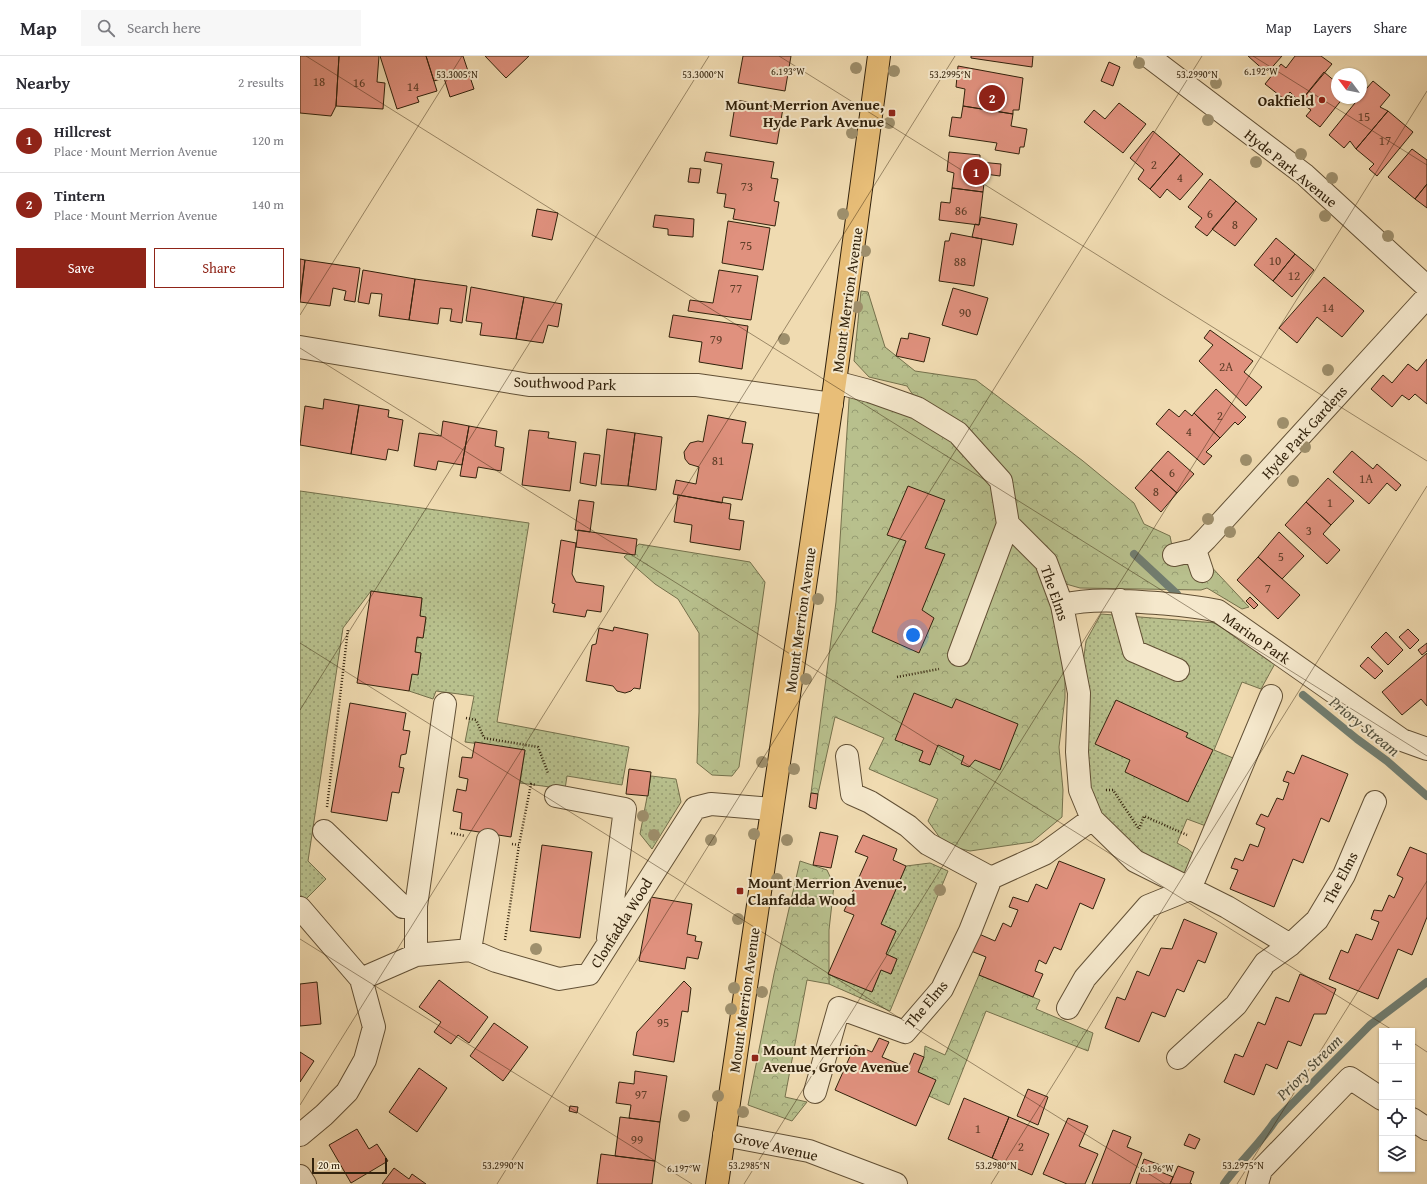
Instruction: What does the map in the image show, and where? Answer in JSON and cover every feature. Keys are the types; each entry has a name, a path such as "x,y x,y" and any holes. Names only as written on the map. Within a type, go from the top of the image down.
{"highway":[{"name":"Mount Merrion Avenue","path":"717,1184 832,404 879,56"}],"street":[{"name":"Hyde Park Avenue","path":"1148,56 1305,175 1427,288"},
{"name":"Hyde Park Gardens","path":"1202,571 1184,553 1427,297"},
{"name":"Southwood Park","path":"300,347 529,385 697,385 832,404"},
{"path":"835,382 917,408 958,433 1001,481 1008,524 950,659"},
{"name":"The Elms","path":"1008,524 1046,562 1062,605 1079,693 1077,752 1080,790 1092,819 1135,861 1227,907 1290,945"},
{"path":"1120,600 1134,651 1178,670"},
{"name":"Marino Park","path":"1062,605 1077,602 1120,600 1189,604 1218,611 1402,740 1427,749"},
{"path":"1068,1008 1085,978 1148,906 1190,889 1271,696"},
{"path":"416,955 416,906 444,710"},
{"path":"847,756 852,794 870,802 908,826 928,844 991,878 1044,854 1092,819"},
{"path":"556,796 625,809 607,944"},
{"name":"The Elms","path":"1178,1058 1236,1005 1265,963 1290,945 1317,920 1344,875 1375,802"},
{"name":"Clonfadda Wood","path":"361,979 416,955 471,943 496,961 559,979 589,974 695,808 711,804 772,809"},
{"path":"324,831 403,907 416,906"},
{"path":"471,943 488,840"},
{"name":"The Elms","path":"815,1092 839,1008 905,1032 942,989 970,932 991,878"},
{"path":"300,908 361,979 374,1027 365,1060 347,1092 324,1115 300,1135"},
{"path":"1257,1184 1261,1170 1350,1078 1379,1097"},
{"path":"1415,1121 1427,1129"},
{"name":"Grove Avenue","path":"724,1135 809,1151 896,1184"},
{"path":"300,1176 305,1184"}],"path":[{"path":"324,831 348,629"},
{"path":"897,677 939,670 950,659"},
{"path":"444,710 476,720 484,738 538,747 556,796"},
{"path":"1080,790 1113,790 1139,829 1144,816 1209,845"},
{"path":"471,943 505,940 519,845"}],"green space":[{"path":"861,291 868,292 885,347 915,371 976,380 1083,461 1134,503 1144,524 1170,536 1172,546 1190,566 1205,560 1249,607 1242,609 1207,588 1201,590 1080,588 1066,584 1044,546 1018,519 1012,487 915,398 907,386 869,377 854,361"},
{"path":"850,385 956,438 997,483 1043,563 1052,613 1065,667 1065,698 1059,747 1063,790 1062,817 1032,842 970,851 945,845 928,821 938,799 869,769 884,738 835,717 818,794 811,793 836,602"},
{"path":"300,491 529,523 497,722 629,747 622,785 567,776 565,789 520,783 525,750 465,742 474,696 436,691 433,699 409,691 412,674 418,674 421,653 415,652 417,637 423,638 426,618 420,616 422,598 371,591 343,628 308,861 326,879 306,899 300,895"},
{"path":"639,544 750,562 765,582 739,767 732,776 712,775 697,763 699,712 699,633 678,599 655,584 624,557"},
{"path":"1101,614 1217,623 1277,660 1261,689 1242,682 1214,750 1233,758 1206,826 1187,819 1177,843 1188,849 1198,858 1184,886 1092,819 1079,693 1086,641"},
{"path":"651,776 676,779 681,802 652,849 640,834"},
{"path":"800,861 827,870 834,885 829,930 829,984 807,980 785,1097 807,1102 792,1121 748,1105 774,974"},
{"path":"930,863 948,871 890,1011 829,984 828,974 872,992 881,970 891,974 897,959 886,954 896,931 881,924 906,866"},
{"path":"979,975 1040,1000 1036,1009 1093,1033 1088,1051 986,1011 949,1105 929,1096 918,1072 924,1057 925,1046 945,1055"}],"building":[{"path":"300,56 339,56 336,106 331,116 300,113"},
{"path":"339,56 379,56 377,82 385,83 383,109 336,106"},
{"path":"380,56 426,56 437,91 417,97 419,102 397,109"},
{"path":"426,56 463,56 474,89 450,97 444,78 434,81"},
{"path":"485,56 529,56 506,78"},
{"path":"743,56 791,56 785,91 738,83"},
{"path":"971,56 1033,56 1032,67 971,58"},
{"path":"1248,56 1282,56 1267,73"},
{"path":"1295,56 1321,56 1332,64 1300,102 1290,92 1284,99 1265,84 1281,64 1286,68"},
{"path":"1109,62 1120,67 1113,86 1101,81"},
{"path":"958,66 1023,78 1019,110 1013,110 1013,114 963,106 965,89 956,87"},
{"name":"Oakfield","path":"1324,72 1331,78 1331,104 1338,104 1320,127 1306,116 1311,110 1300,102"},
{"path":"1373,81 1390,95 1380,107 1388,111 1356,149 1350,141 1344,148 1329,135 1354,104 1367,104 1367,88"},
{"path":"736,100 783,108 777,144 730,136"},
{"path":"1119,103 1146,124 1123,153 1084,122 1094,110 1105,119"},
{"path":"963,106 1013,114 1011,126 1027,129 1024,147 1020,147 1019,154 995,150 997,143 949,136 952,117 961,118"},
{"path":"1388,111 1413,132 1377,176 1369,169 1374,164 1356,149"},
{"path":"1153,131 1180,154 1150,189 1138,179 1144,170 1130,158"},
{"path":"1412,149 1427,160 1427,184 1415,199 1388,177"},
{"path":"706,152 774,162 771,178 778,179 774,201 779,202 775,226 733,219 735,209 724,207 726,194 717,193 722,164 704,161"},
{"path":"949,152 980,155 980,162 1001,164 1000,176 985,174 983,192 952,188 954,173 947,171"},
{"path":"1180,154 1203,174 1180,200 1167,189 1160,198 1150,189"},
{"path":"690,168 701,169 699,183 688,182"},
{"path":"1210,179 1236,201 1207,236 1195,227 1202,218 1188,207"},
{"path":"1427,184 1427,208 1415,199"},
{"path":"952,188 983,192 979,225 939,220 941,202 950,203"},
{"path":"1236,201 1257,219 1235,246 1212,229"},
{"path":"537,209 558,213 552,240 532,236"},
{"path":"655,215 694,219 693,237 668,235 668,229 653,227"},
{"path":"981,217 1017,224 1013,245 972,237 975,224 979,225"},
{"path":"728,221 770,228 763,270 722,263"},
{"path":"951,233 982,239 974,286 939,281 945,241 949,241"},
{"path":"1276,238 1295,254 1273,281 1254,265"},
{"path":"1295,254 1314,270 1292,297 1273,281"},
{"path":"300,259 305,260 300,298"},
{"path":"305,260 360,268 355,302 344,300 346,291 333,288 330,306 300,302"},
{"path":"363,270 415,279 409,320 379,316 382,294 371,293 369,304 358,302"},
{"path":"719,270 758,276 751,320 688,311 690,300 713,303"},
{"path":"1324,277 1364,311 1342,337 1317,317 1297,343 1279,328"},
{"path":"415,279 467,286 462,323 450,321 452,309 440,308 438,324 409,320"},
{"path":"471,287 524,297 516,339 480,335 482,323 466,321"},
{"path":"953,288 988,298 977,335 942,325"},
{"path":"524,297 562,304 558,327 548,325 543,343 516,339"},
{"path":"673,315 748,326 742,369 699,362 702,342 669,337"},
{"path":"1210,330 1253,361 1244,372 1262,387 1246,406 1199,361 1213,345 1204,338"},
{"path":"909,333 930,338 924,362 896,356 901,338 908,339"},
{"path":"1427,359 1427,404 1415,394 1409,400 1402,395 1392,407 1371,389 1383,375 1392,383 1408,364 1417,371"},
{"path":"1216,389 1246,417 1238,425 1235,422 1220,438 1194,413"},
{"path":"324,399 359,405 351,454 300,445 305,406 323,409"},
{"path":"359,405 389,410 388,417 403,420 398,451 388,449 386,460 351,454"},
{"path":"1169,409 1179,417 1185,410 1192,416 1194,413 1220,438 1206,452 1212,456 1204,465 1156,424"},
{"path":"708,415 746,422 742,443 753,444 742,500 723,497 722,503 673,494 676,480 696,484 699,467 689,464 685,459 684,452 690,443 698,441 703,442"},
{"path":"443,421 469,426 462,465 438,461 436,470 414,466 419,433 441,436"},
{"path":"469,426 497,431 495,446 504,448 501,471 478,467 476,478 460,476"},
{"path":"607,429 635,433 628,486 601,484"},
{"path":"529,430 549,432 548,438 576,442 570,491 522,485"},
{"path":"635,433 662,437 656,490 628,486"},
{"path":"1168,451 1194,474 1177,493 1151,470"},
{"path":"1352,451 1373,469 1377,464 1401,485 1396,491 1387,483 1369,504 1333,472"},
{"path":"584,453 600,455 596,486 580,483"},
{"path":"1151,470 1177,493 1161,512 1135,488"},
{"path":"1328,478 1354,501 1331,525 1306,502"},
{"path":"908,486 945,500 925,548 945,554 922,610 934,618 919,653 872,632 906,541 887,535"},
{"path":"678,495 731,504 729,519 744,521 740,550 690,542 692,525 674,522"},
{"path":"579,500 594,502 590,532 575,530"},
{"path":"1306,502 1331,525 1323,534 1340,550 1327,564 1285,525"},
{"path":"578,530 637,539 635,555 576,547"},
{"path":"1279,532 1304,556 1282,579 1258,557"},
{"path":"561,540 576,543 572,574 576,582 604,586 601,612 587,610 585,617 553,612 555,604 552,603"},
{"path":"1258,557 1300,595 1278,619 1237,580"},
{"path":"371,591 422,598 420,616 426,617 423,638 417,637 415,652 421,653 418,675 412,674 409,691 357,683"},
{"path":"1250,597 1258,605 1254,609 1246,601"},
{"path":"614,627 648,634 640,689 634,688 625,693 617,691 613,686 586,681 592,645 596,644 599,628 613,631"},
{"path":"1408,629 1419,640 1410,649 1399,637"},
{"path":"1386,632 1403,650 1388,665 1371,647"},
{"path":"1427,643 1427,651 1422,655 1418,650"},
{"path":"1427,653 1427,706 1421,699 1402,715 1382,692"},
{"path":"1368,657 1383,671 1375,679 1360,666"},
{"path":"914,693 952,708 956,699 1018,724 1000,770 975,760 969,767 961,764 964,756 938,745 930,765 919,761 923,751 895,740"},
{"path":"1116,700 1188,733 1186,737 1213,750 1188,802 1125,772 1130,760 1095,744"},
{"path":"350,703 406,713 403,730 410,731 406,754 401,755 399,767 404,768 399,793 392,792 387,821 331,812"},
{"path":"475,742 525,750 511,837 460,829 462,813 453,811 457,789 466,791 468,779 459,777 462,757 472,758"},
{"path":"1302,755 1348,774 1329,822 1321,818 1303,863 1293,859 1274,907 1230,889 1238,870 1231,868 1235,858 1243,861 1250,844 1258,847 1265,828 1256,824 1261,814 1268,817 1277,798 1283,800 1289,783 1283,781 1287,771 1294,774"},
{"path":"629,769 651,772 648,796 626,794"},
{"path":"811,793 818,794 816,809 809,807"},
{"path":"820,832 838,836 831,868 813,865"},
{"path":"863,835 897,849 893,860 906,866 881,924 896,931 886,954 897,959 891,974 881,970 872,992 828,974 854,915 844,911 868,857 855,852"},
{"path":"542,845 592,852 580,938 530,931"},
{"path":"1410,847 1427,854 1427,917 1412,955 1398,949 1378,999 1329,979 1341,950 1348,953 1356,934 1372,940 1379,922 1371,919 1374,910 1382,911 1389,895 1394,898 1403,878 1397,875"},
{"path":"1059,861 1105,879 1093,909 1080,903 1061,950 1054,947 1046,964 1039,960 1035,971 1043,974 1033,997 979,975 986,957 971,951 979,934 995,941 1003,923 1011,927 1018,910 1009,907 1013,897 1028,902 1036,884 1047,889"},
{"path":"651,897 692,904 687,934 696,936 695,941 702,942 698,959 687,957 685,969 639,961"},
{"path":"1184,919 1217,933 1205,963 1198,960 1184,992 1177,989 1165,1017 1152,1012 1139,1042 1105,1028 1117,997 1125,1000 1137,971 1149,976 1161,948 1172,949"},
{"path":"1300,974 1336,989 1326,1014 1314,1014 1301,1046 1288,1041 1277,1069 1266,1064 1254,1095 1224,1082 1235,1054 1243,1057 1258,1022 1265,1025 1276,997 1289,1002"},
{"path":"439,980 488,1017 469,1043 458,1035 451,1044 434,1032 441,1022 419,1007"},
{"path":"684,981 691,988 688,1012 682,1011 674,1062 633,1055 637,1032"},
{"path":"317,982 321,1024 300,1026 300,984"},
{"path":"494,1023 528,1047 503,1081 470,1056"},
{"path":"879,1038 889,1042 882,1057 908,1068 914,1053 924,1057 918,1072 936,1080 916,1126 835,1090 855,1045 872,1052"},
{"path":"300,1052 314,1061 300,1082"},
{"path":"419,1068 447,1088 417,1132 389,1112"},
{"path":"635,1071 667,1076 660,1122 629,1118 631,1105 616,1103 619,1082 634,1084"},
{"path":"1028,1089 1048,1097 1038,1125 1017,1116"},
{"path":"964,1098 1009,1117 992,1158 948,1139"},
{"path":"570,1106 578,1107 577,1113 569,1111"},
{"path":"620,1117 660,1122 655,1161 615,1156"},
{"path":"1009,1117 1049,1134 1032,1175 992,1158"},
{"path":"1068,1118 1088,1126 1079,1146 1098,1154 1085,1184 1067,1184 1043,1174"},
{"path":"357,1129 369,1149 377,1144 388,1161 351,1183 329,1145"},
{"path":"1113,1130 1131,1137 1127,1147 1142,1153 1130,1184 1092,1184"},
{"path":"1189,1134 1200,1139 1195,1149 1184,1145"},
{"path":"601,1154 655,1161 652,1184 597,1184"},
{"path":"1144,1159 1163,1166 1161,1172 1173,1177 1170,1184 1136,1184"},
{"path":"1178,1166 1194,1172 1190,1183 1192,1184 1170,1184"},
{"path":"394,1168 409,1179 412,1174 426,1184 382,1184"}],"waterway":[{"name":"Priory Stream","path":"1134,554 1177,594"},
{"name":"Priory Stream","path":"1303,695 1357,739 1387,761 1427,796"},
{"name":"Priory Stream","path":"1224,1184 1275,1121 1370,1025 1427,982"}],"place":[{"name":"Tintern","path":"992,98"},
{"name":"Oakfield","path":"1322,100"},
{"name":"Mount Merrion Avenue, Hyde Park Avenue","path":"892,113"},
{"name":"Hillcrest","path":"976,172"},
{"name":"Mount Merrion Avenue, Clanfadda Wood","path":"740,891"},
{"name":"Mount Merrion Avenue, Grove Avenue","path":"755,1058"}]}
